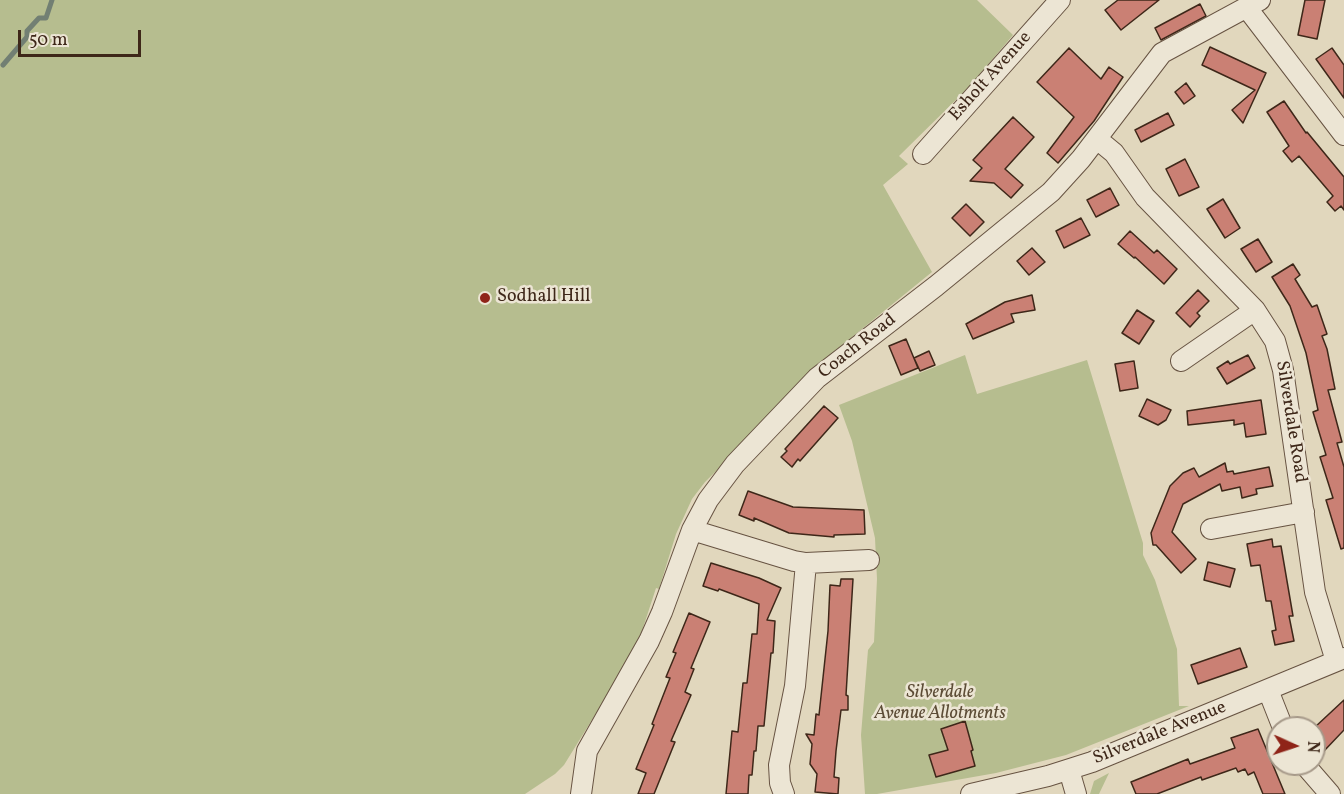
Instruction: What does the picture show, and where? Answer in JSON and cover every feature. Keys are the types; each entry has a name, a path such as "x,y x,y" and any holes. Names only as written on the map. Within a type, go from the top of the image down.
{"street":[{"name":"Esholt Avenue","path":"923,154 1060,0"},
{"path":"1253,4 1344,135"},
{"name":"Coach Road","path":"581,794 587,751 649,641 692,530 708,500 735,464 817,378 936,286 1051,192 1096,139 1162,52 1253,4"},
{"name":"Silverdale Road","path":"1096,139 1114,153 1150,202 1255,310 1275,341 1283,370 1315,592 1340,660"},
{"path":"1181,362 1255,310"},
{"path":"1211,529 1304,512"},
{"path":"692,530 767,555 806,563 869,560"},
{"path":"784,794 780,783 779,765 795,686 806,563"},
{"name":"Silverdale Avenue","path":"971,794 1069,770 1340,660"},
{"path":"1268,690 1278,716"},
{"path":"1069,770 1076,794"},
{"path":"1314,776 1330,794"}],"green space":[{"path":"0,0 977,0 1013,35 969,87 899,156 908,164 883,185 932,272 814,368 761,427 705,482 692,499 676,534 659,589 656,588 642,631 629,660 564,765 555,774 525,794 0,794"},
{"name":"Silverdale Avenue Allotments","path":"965,355 977,394 1087,360 1143,543 1143,555 1155,580 1177,649 1179,706 1189,706 1066,755 996,773 877,794 865,794 861,735 868,650 874,642 877,579 875,538 852,441 839,405"},
{"path":"1109,773 1099,794 1090,794 1094,781"}],"building":[{"path":"1118,0 1159,0 1121,30 1105,10"},
{"path":"1305,0 1325,0 1317,39 1298,35"},
{"path":"1200,4 1206,16 1161,40 1155,28"},
{"path":"1210,47 1266,73 1243,123 1232,110 1255,90 1202,65"},
{"path":"1069,48 1101,79 1109,67 1123,77 1094,121 1058,163 1047,153 1074,117 1037,82"},
{"path":"1332,48 1344,65 1344,98 1316,59"},
{"path":"1186,83 1195,96 1184,104 1175,92"},
{"path":"1284,101 1306,133 1344,177 1344,210 1341,206 1335,211 1327,202 1333,196 1299,156 1292,162 1283,151 1289,146 1267,112"},
{"path":"1168,113 1174,125 1141,142 1135,130"},
{"path":"1013,117 1034,137 1005,169 1023,185 1011,198 994,183 970,181 982,168 973,160"},
{"path":"1185,159 1199,187 1179,196 1166,169"},
{"path":"1110,188 1119,205 1096,217 1087,200"},
{"path":"1223,199 1240,228 1225,238 1207,209"},
{"path":"966,204 984,222 970,236 952,218"},
{"path":"1081,218 1090,235 1064,248 1056,231"},
{"path":"1130,231 1154,253 1157,250 1177,269 1164,284 1118,244"},
{"path":"1258,239 1272,262 1256,272 1241,249"},
{"path":"1032,248 1045,262 1029,275 1017,261"},
{"path":"1293,264 1300,275 1295,279 1312,307 1317,305 1327,334 1322,336 1335,389 1328,390 1342,442 1337,443 1344,467 1344,548 1341,549 1326,500 1333,498 1320,457 1326,455 1313,412 1318,410 1306,353 1290,306 1272,277"},
{"path":"1198,290 1209,301 1197,313 1200,316 1190,327 1176,313"},
{"path":"1032,295 1035,310 1011,314 1014,322 973,339 966,324 1005,302"},
{"path":"1137,310 1154,321 1139,344 1122,333"},
{"path":"906,339 918,368 901,375 889,346"},
{"path":"929,351 935,365 920,371 914,358"},
{"path":"1248,355 1255,368 1227,384 1217,368 1228,361 1230,364"},
{"path":"1134,361 1138,388 1120,391 1115,364"},
{"path":"1147,399 1171,410 1166,420 1158,425 1139,416"},
{"path":"1261,400 1266,434 1246,437 1244,423 1234,425 1234,420 1188,425 1187,411"},
{"path":"824,406 838,418 792,467 781,457 787,451 785,449"},
{"path":"1225,463 1227,472 1233,471 1234,474 1269,467 1273,486 1256,489 1257,494 1242,498 1240,487 1222,491 1220,484 1183,504 1172,532 1196,559 1181,573 1156,545 1153,545 1151,533 1170,486 1183,473 1194,468 1199,477"},
{"path":"748,491 793,507 864,510 865,534 834,535 834,537 789,533 754,518 754,521 739,515"},
{"path":"1272,539 1273,547 1281,546 1293,616 1289,616 1294,641 1275,645 1272,631 1276,630 1271,601 1266,601 1260,565 1251,566 1247,544"},
{"path":"1208,562 1235,569 1230,587 1204,580"},
{"path":"711,563 759,578 781,588 767,620 775,621 773,653 771,653 764,726 758,726 748,794 726,794 732,731 738,732 743,683 747,683 752,634 757,634 759,604 719,589 718,591 703,586"},
{"path":"841,579 853,579 846,695 848,696 848,710 841,710 834,777 839,778 838,794 815,792 817,774 810,764 812,744 806,734 814,735 816,714 819,715 828,631 830,585 840,586"},
{"path":"689,613 710,622 691,668 694,669 685,692 691,695 671,741 675,742 654,794 638,794 646,773 636,769 670,678 666,677 676,653 673,652"},
{"path":"1240,648 1247,667 1198,684 1191,665"},
{"path":"1344,700 1344,730 1326,749 1326,717"},
{"path":"965,721 975,766 936,777 929,755 948,750 941,729"},
{"path":"1258,729 1266,748 1266,776 1278,776 1285,794 1263,794 1254,772 1248,775 1245,769 1238,772 1236,768 1202,780 1201,777 1157,794 1136,794 1131,782 1188,759 1190,764 1235,748 1231,738"}],"waterway":[{"path":"3,65 27,37 27,31 39,18 46,18 52,0"}],"place":[{"name":"Sodhall Hill","path":"485,298"}]}
